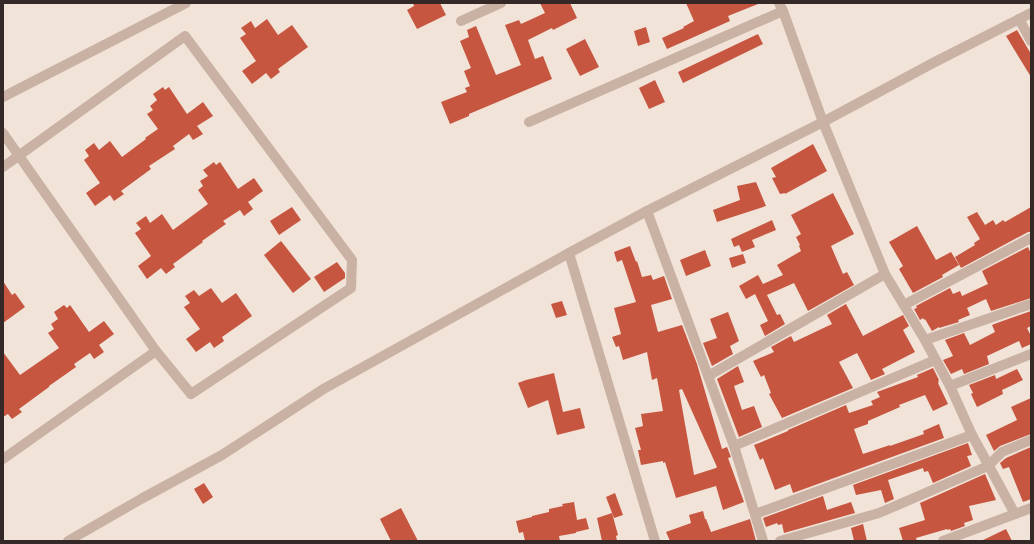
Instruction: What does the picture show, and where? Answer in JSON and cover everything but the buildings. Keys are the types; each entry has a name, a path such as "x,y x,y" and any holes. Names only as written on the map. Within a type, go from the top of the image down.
{"street":[{"path":"3,98 186,3"},
{"path":"461,21 501,3"},
{"path":"529,122 781,7 823,122 885,274 925,340 950,386 972,436 1014,514"},
{"path":"68,541 222,455 324,388 569,253 1031,13"},
{"path":"1019,19 1031,41"},
{"path":"3,133 18,156 156,351 191,394 351,288 352,260 185,36 18,156 3,167"},
{"path":"648,211 734,446 763,541"},
{"path":"904,305 1031,238"},
{"path":"569,253 655,541"},
{"path":"708,376 885,274"},
{"path":"925,340 1031,304"},
{"path":"3,459 156,351"},
{"path":"950,386 1031,354"},
{"path":"734,446 935,360"},
{"path":"755,514 972,436"},
{"path":"780,541 879,513 988,466 1002,452 1031,440"},
{"path":"943,541 1031,508"}]}
